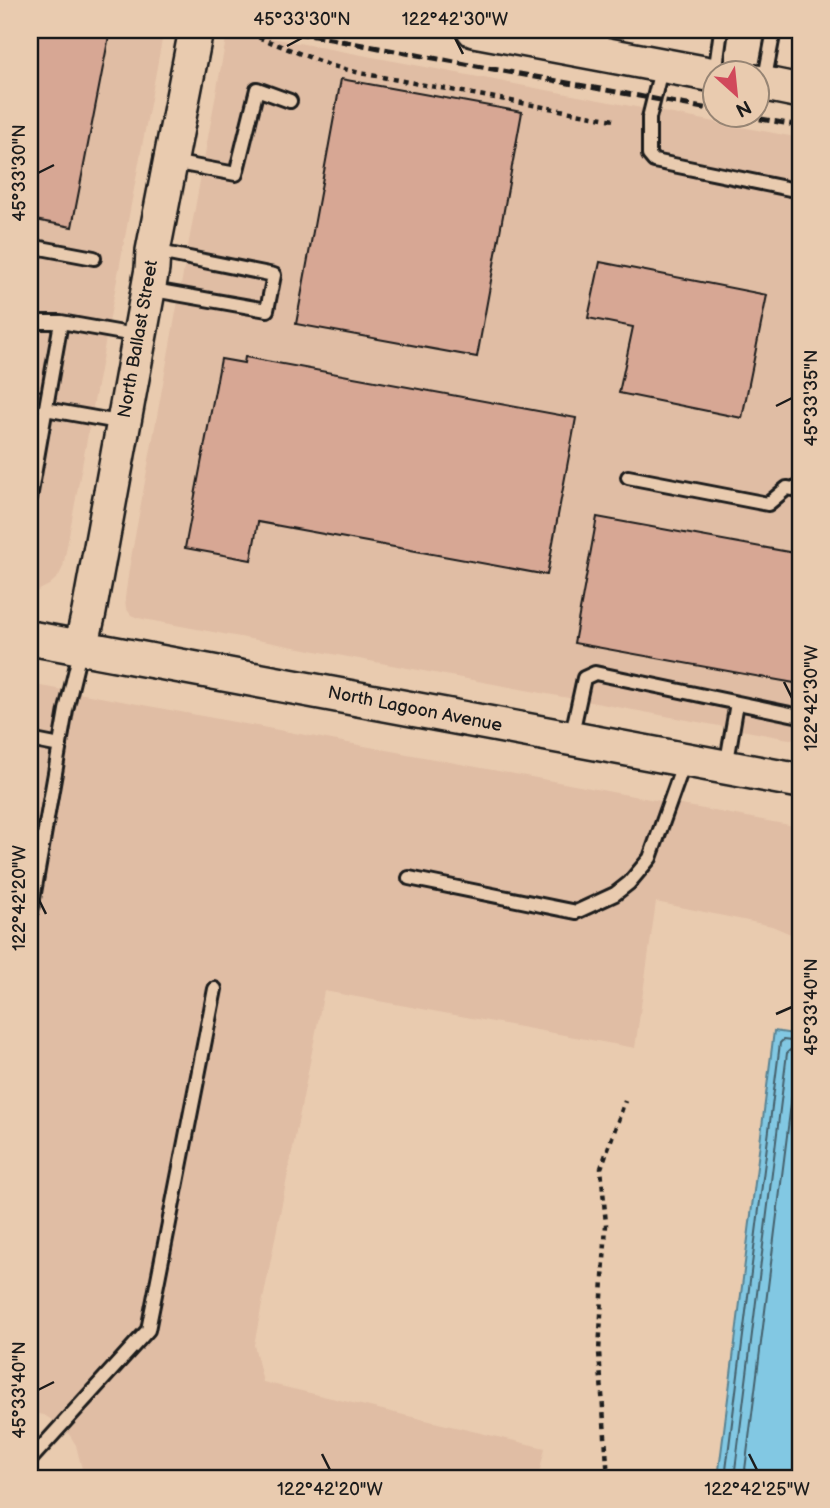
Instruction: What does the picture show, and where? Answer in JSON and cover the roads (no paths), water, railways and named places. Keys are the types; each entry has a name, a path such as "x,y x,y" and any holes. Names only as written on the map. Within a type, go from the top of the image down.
{"street":[{"name":"North Ballast Street","path":"81,647 196,30"},
{"path":"474,30 700,71"},
{"path":"770,85 800,90"},
{"name":"North Lagoon Avenue","path":"30,638 800,781"}],"lane":[{"path":"717,60 722,30"},
{"path":"767,60 775,30"},
{"path":"662,65 649,118 649,155 654,161 800,191"},
{"path":"172,162 236,174 257,89 290,101"},
{"path":"30,246 94,258"},
{"path":"148,289 267,310 274,275 153,251"},
{"path":"30,322 61,322 140,336"},
{"path":"30,498 61,322"},
{"path":"46,409 124,423"},
{"path":"628,477 768,504 787,488 800,490"},
{"path":"30,916 66,710 81,647"},
{"path":"571,738 584,678 595,673 800,716"},
{"path":"726,767 737,702"},
{"path":"30,740 60,746"},
{"path":"409,878 576,912 615,894 629,883 650,858 685,759"},
{"path":"30,1460 148,1330 215,989"}],"water":[{"path":"774,1031 800,1035 800,1478 718,1478"}],"railway":[{"path":"282,30 700,107"},
{"path":"770,121 800,126"}]}
